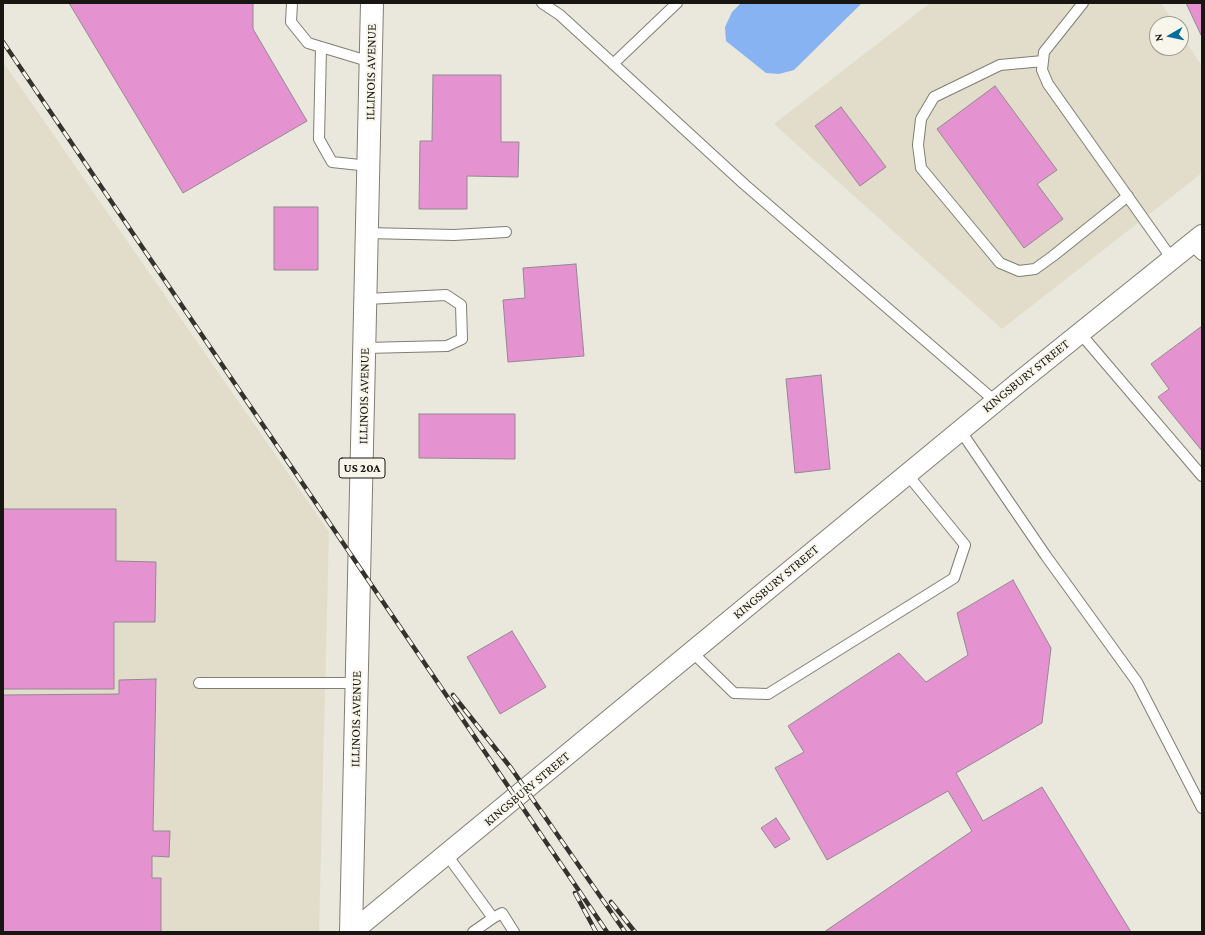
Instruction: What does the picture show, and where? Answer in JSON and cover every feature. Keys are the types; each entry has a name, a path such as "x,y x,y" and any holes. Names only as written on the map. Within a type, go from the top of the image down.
{"main road":[{"name":"ILLINOIS AVENUE","path":"352,932 372,3"}],"street":[{"name":"KINGSBURY STREET","path":"352,932 995,401 1172,259 1198,245"}],"lane":[{"path":"292,3 291,22 308,43 371,62"},
{"path":"542,3 560,15 744,184 995,401"},
{"path":"614,64 677,3"},
{"path":"1083,3 1044,52 1042,70 1048,84 1172,259"},
{"path":"321,48 319,139 332,162 369,166"},
{"path":"1043,61 1000,66 934,97 921,119 918,145 921,168 1000,263 1019,271 1035,269 1128,196"},
{"path":"367,232 454,235 506,232"},
{"path":"365,348 447,346 462,339 461,305 446,295 366,299"},
{"path":"1080,333 1202,476"},
{"path":"960,430 1046,556 1138,682 1202,808"},
{"path":"692,652 734,693 768,694 954,578 965,545 907,474"},
{"path":"199,683 357,683"},
{"path":"447,854 493,918"},
{"path":"473,932 502,913 514,932"}],"shaded area":[{"path":"930,3 1161,3 1170,16 1149,16 1149,56 1189,56 1189,46 1202,66 1202,173 1002,329 774,124"},
{"path":"3,62 329,532 319,932 3,932"}],"water":[{"path":"741,3 862,3 794,70 779,74 766,73 726,41 725,27 732,12"}],"building":[{"path":"69,3 253,3 253,29 307,121 183,193"},
{"path":"1186,3 1202,3 1202,37"},
{"path":"433,75 501,75 501,142 519,142 518,177 467,176 467,209 419,209 420,141 432,141"},
{"path":"995,86 1057,170 1037,184 1063,219 1024,248 937,129"},
{"path":"841,107 886,167 860,186 815,126"},
{"path":"274,207 318,207 318,270 274,270"},
{"path":"576,264 584,356 508,362 503,300 525,298 523,268"},
{"path":"1202,326 1202,451 1158,397 1169,389 1151,364"},
{"path":"821,375 830,469 795,473 786,379"},
{"path":"419,414 515,414 515,459 419,458"},
{"path":"3,509 116,509 116,561 156,562 155,622 114,622 114,689 3,689"},
{"path":"1013,580 1051,648 1042,723 956,773 983,821 1042,787 1131,932 824,932 972,831 948,791 827,860 775,768 804,752 788,726 899,653 926,682 968,655 957,613"},
{"path":"512,631 546,687 500,714 467,657"},
{"path":"156,679 153,831 170,831 169,857 152,856 152,878 161,878 161,932 3,932 3,695 119,694 119,680"},
{"path":"776,818 790,839 775,848 761,828"}],"railway":[{"path":"3,42 607,932"},
{"path":"453,695 511,768 625,932"},
{"path":"575,893 596,932"},
{"path":"611,902 635,932"}]}
